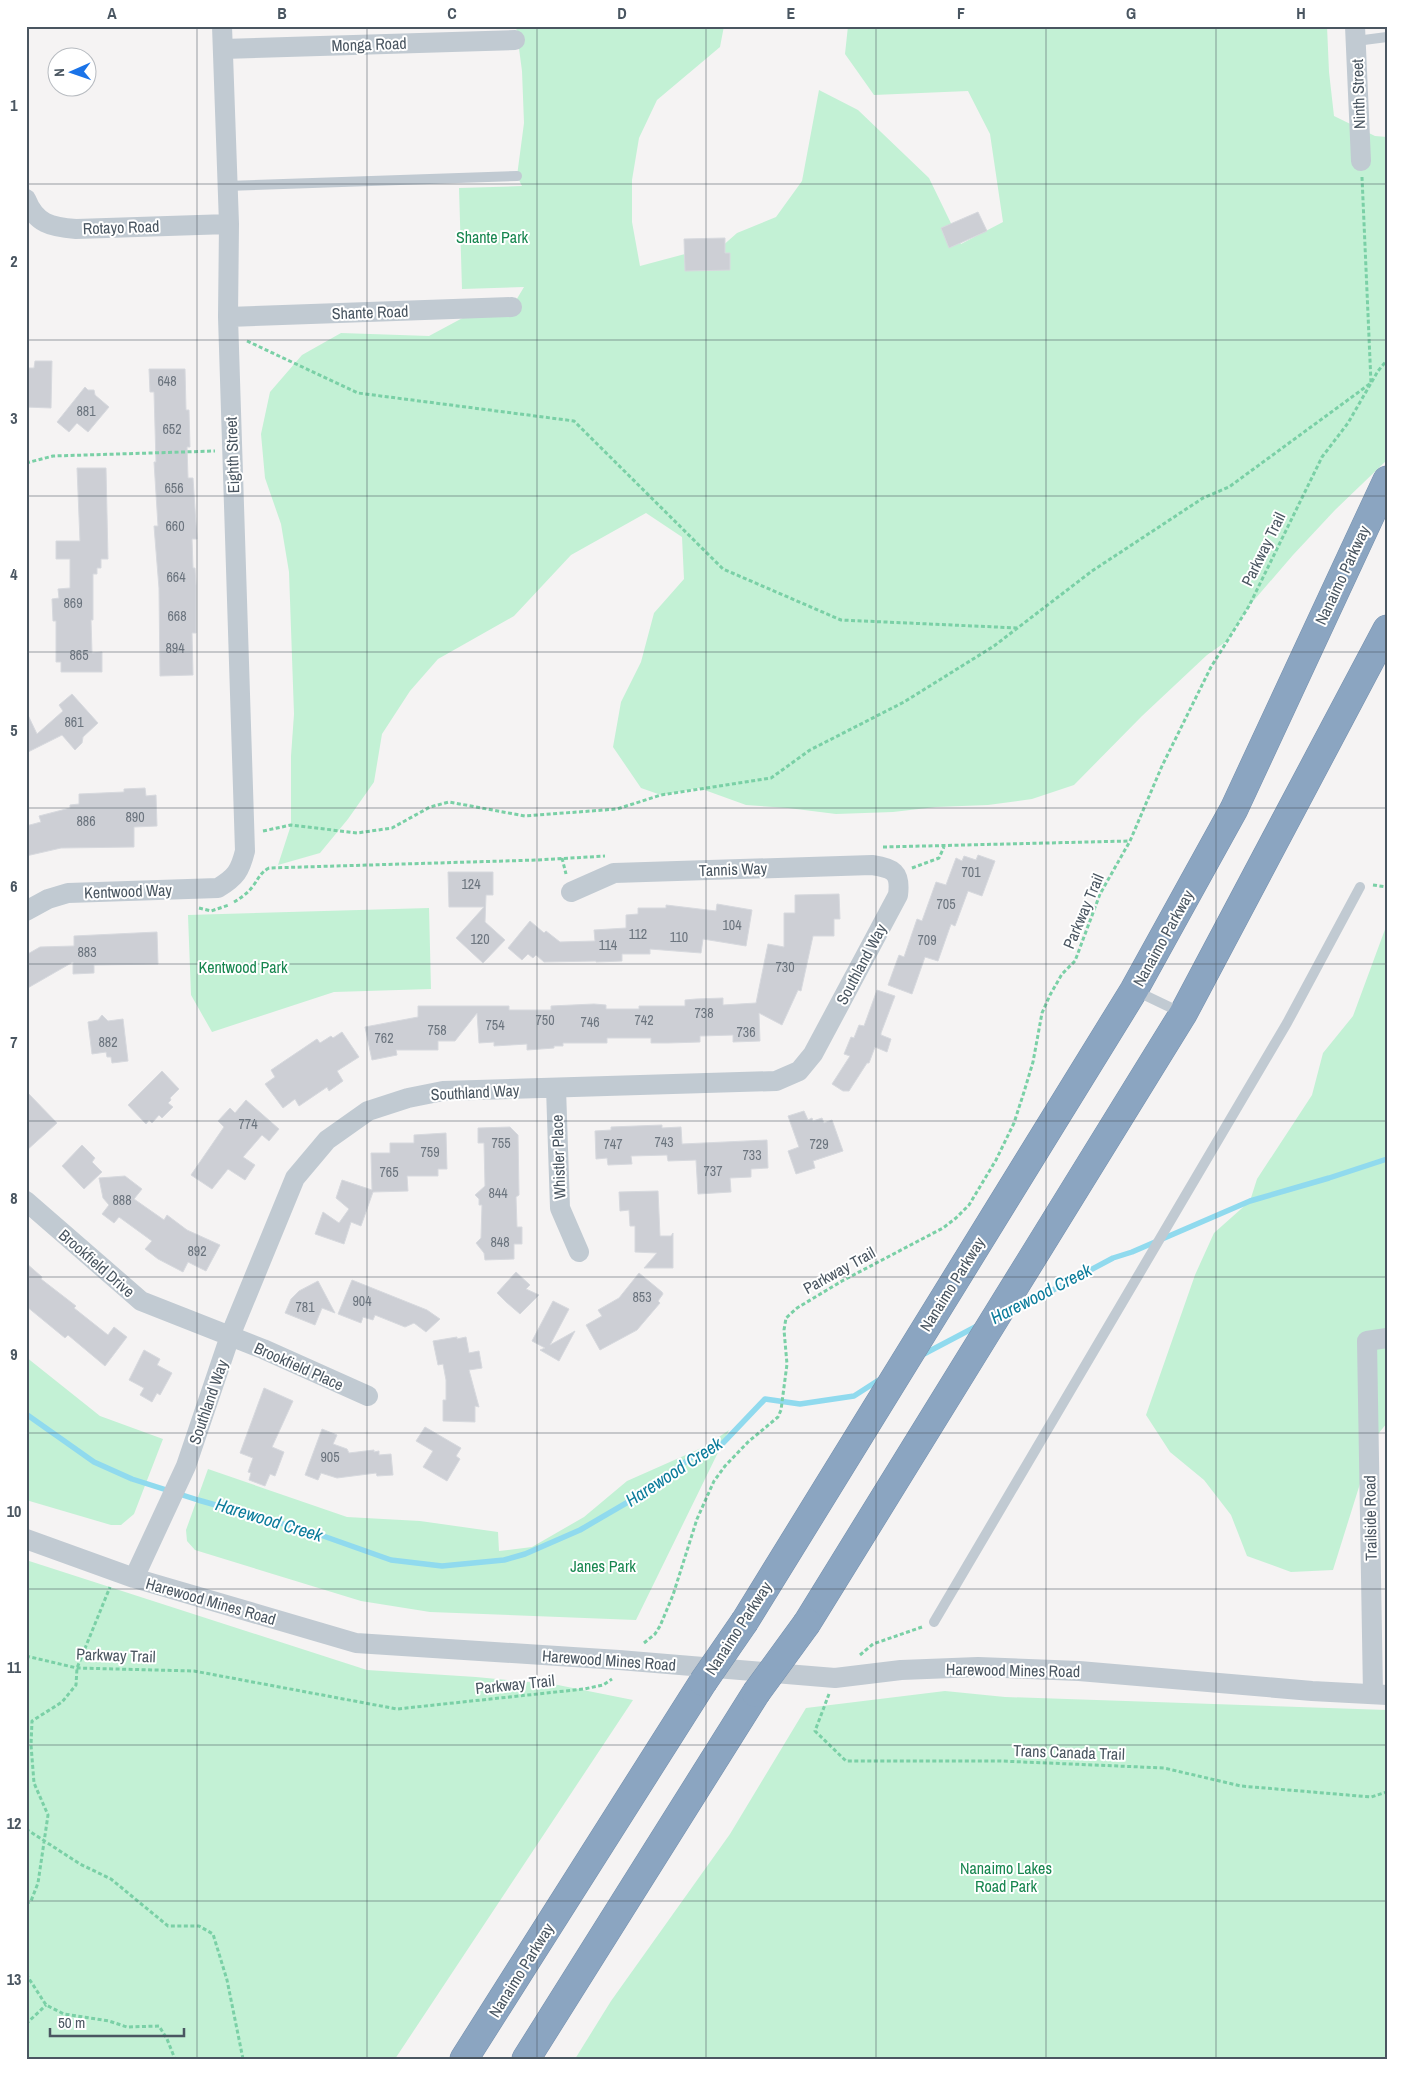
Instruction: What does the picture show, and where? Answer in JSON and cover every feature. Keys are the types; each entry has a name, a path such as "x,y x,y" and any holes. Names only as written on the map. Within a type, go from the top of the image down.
{"highway":[{"name":"Nanaimo Parkway","path":"464,2059 703,1682 745,1621 1134,990 1234,809 1387,480"},
{"path":"526,2059 756,1693 808,1623 1183,1014 1387,629"}],"street":[{"name":"Eighth Street","path":"222,26 228,224 228,325 245,830 245,851 241,867 231,880"},
{"name":"Ninth Street","path":"1356,34 1361,162"},
{"name":"Monga Road","path":"223,49 515,40"},
{"name":"Rotayo Road","path":"26,199 30,209 42,221 54,227 76,229 228,224"},
{"name":"Shante Road","path":"228,325 512,306"},
{"name":"Tannis Way","path":"571,892 614,873 872,865 888,868 896,874"},
{"name":"Southland Way","path":"125,1575 186,1466 230,1336 295,1178 327,1140 368,1111 408,1098 443,1091 776,1081 799,1071 813,1054 898,896 900,883 896,874"},
{"name":"Kentwood Way","path":"26,911 48,899 68,893 218,888 231,880"},
{"name":"Whistler Place","path":"556,1088 560,1208 579,1252"},
{"name":"Brookfield Drive","path":"26,1201 140,1301 230,1336"},
{"name":"Brookfield Place","path":"230,1336 368,1396"},
{"name":"Trailside Road","path":"1377,1340 1380,1694"},
{"name":"Harewood Mines Road","path":"26,1539 125,1575 356,1643 619,1660 835,1678 901,1670 978,1667 1078,1671 1312,1692 1380,1694"}],"lane":[{"path":"1356,34 1387,37"},
{"path":"227,186 517,176"},
{"path":"934,1622 1282,1032 1360,887"},
{"path":"1134,990 1183,1014"}],"path":[{"path":"245,830 266,831 292,825 357,833 392,828 430,807 449,802 525,816 617,809 661,795 771,778 810,750 904,702 994,646 1092,571 1203,498 1229,487 1370,383 1361,162"},
{"path":"228,325 358,393 574,421 723,569 841,620 1018,628"},
{"name":"Parkway Trail","path":"640,1645 656,1634 660,1626 673,1595 697,1519 714,1481 736,1454 778,1417 781,1410 786,1378 787,1364 784,1330 786,1318 797,1308 850,1277 943,1228 962,1212 982,1185 1014,1124 1033,1062 1042,1013 1062,974 1075,961 1100,894 1130,841 1162,766 1211,667 1249,606 1322,457 1348,423 1370,383 1387,360"},
{"path":"26,463 53,456 232,451"},
{"path":"896,874 939,858 944,847"},
{"path":"26,1904 30,1901 38,1883 48,1816 34,1783 31,1745 32,1721 62,1702 76,1685 77,1668 125,1575"},
{"path":"835,1678 872,1644 934,1622"},
{"name":"Parkway Trail","path":"26,1656 77,1668 194,1670 397,1709 584,1689 603,1684 618,1672 619,1660"},
{"name":"Trans Canada Trail","path":"835,1678 815,1732 846,1761 1001,1762 1164,1768 1241,1786 1371,1797 1387,1792"},
{"path":"26,1829 80,1864 111,1879 168,1926 199,1926 213,1934 227,1980 243,2059"},
{"path":"26,1974 46,2004 64,2014 109,2021 127,2027 159,2026 168,2039 175,2059"},
{"path":"26,2024 46,2004"}],"green space":[{"name":"Shante Park","path":"516,26 724,26 720,47 657,100 639,138 632,180 632,222 640,266 685,254 720,248 737,233 776,217 802,181 819,90 858,110 929,178 961,244 1003,222 990,134 968,91 874,95 845,54 848,26 1327,26 1329,72 1334,116 1375,136 1387,137 1387,460 1335,510 1293,555 1249,606 1227,641 1207,655 1142,716 1074,785 1032,799 988,805 936,807 893,812 836,814 746,805 699,788 661,795 641,788 613,747 621,702 641,662 654,613 684,579 682,537 646,513 571,555 514,616 438,659 410,691 382,734 374,782 348,819 320,853 278,865 291,825 291,756 294,714 289,572 281,524 265,478 261,434 270,392 302,355 341,333 429,336 470,314 512,307 524,287 462,289 459,188 522,186 517,176 524,123 522,71"},
{"name":"Kentwood Park","path":"429,908 431,989 334,992 212,1032 191,995 188,915"},
{"path":"1387,924 1387,1423 1374,1439 1333,1570 1291,1572 1247,1556 1231,1515 1204,1480 1170,1452 1146,1415 1195,1275 1214,1233 1250,1201 1257,1179 1312,1095 1323,1053 1353,1016"},
{"path":"26,1357 100,1416 163,1439 134,1514 121,1525 111,1525 26,1500"},
{"name":"Janes Park","path":"729,1430 636,1620 430,1612 361,1601 195,1550 187,1541 186,1530 208,1469 347,1517 420,1521 498,1532 499,1551 532,1547 584,1517 627,1481 706,1446"},
{"path":"26,1560 367,1670 476,1677 558,1685 633,1700 395,2059 26,2059"},
{"name":"Nanaimo Lakes Road Park","path":"945,1691 1005,1697 1387,1710 1387,2059 575,2059 611,2001 730,1834 806,1708"}],"building":[{"path":"978,212 987,231 949,248 941,228"},
{"path":"725,238 725,253 730,253 730,270 685,271 684,239"},
{"path":"35,361 52,361 51,408 26,407 26,368 34,368"},
{"path":"149,369 185,369 186,410 189,410 190,447 187,447 188,478 193,478 197,539 192,539 196,586 196,633 192,633 193,675 160,676 159,588 154,526 158,526 154,462 156,462 154,392 150,392"},
{"path":"85,387 88,390 94,390 95,395 109,407 88,432 77,423 69,432 57,422"},
{"path":"77,468 106,468 108,559 101,559 101,568 97,568 97,574 93,574 93,620 91,620 92,653 102,652 102,672 61,672 61,662 56,662 56,621 53,621 52,599 59,598 58,589 70,588 70,559 56,559 56,541 80,541"},
{"path":"72,694 98,723 83,737 82,743 75,750 62,735 26,753 26,711 37,734 63,711 59,705"},
{"path":"145,788 146,796 156,795 157,826 134,827 134,847 61,848 26,856 26,826 41,822 39,816 70,808 70,805 79,804 79,794 124,792 124,789"},
{"path":"978,855 995,861 982,896 968,891 955,926 951,924 938,961 925,957 912,994 888,985 899,955 904,957 917,919 922,921 936,882 946,885 956,858 962,861 964,856 976,860"},
{"path":"448,872 493,872 493,895 486,895 485,922 505,940 483,963 456,938 484,907 449,907"},
{"path":"839,894 840,919 834,919 834,936 813,936 801,991 798,990 782,1025 759,1013 760,1041 733,1042 733,1035 700,1036 700,1042 668,1043 651,1043 651,1038 607,1038 607,1043 563,1043 563,1046 554,1046 554,1048 527,1050 527,1044 494,1046 494,1042 479,1043 477,1013 455,1041 438,1041 438,1050 396,1050 397,1055 372,1060 365,1027 418,1017 418,1006 509,1006 509,1010 551,1010 551,1006 594,1004 606,1005 606,1009 639,1009 639,1006 685,1006 685,1000 723,998 723,1005 756,1003 768,944 784,947 784,913 795,913 795,895"},
{"path":"717,904 752,910 746,946 703,939 701,953 650,949 650,954 622,954 622,961 596,962 544,962 536,955 533,958 528,954 522,960 508,948 530,921 544,933 546,931 560,942 595,941 594,930 626,928 626,915 638,914 638,908 666,908 666,905 716,911"},
{"path":"157,932 158,964 94,965 94,973 73,974 73,962 26,989 26,955 40,947 74,946 74,936"},
{"path":"877,990 895,996 881,1033 881,1035 891,1039 887,1052 875,1047 869,1063 867,1063 849,1091 843,1091 832,1084 850,1056 844,1054 851,1037 854,1038 859,1025 864,1026"},
{"path":"102,1015 108,1021 123,1019 128,1061 112,1063 111,1057 107,1057 106,1052 92,1054 88,1022 98,1020"},
{"path":"342,1032 359,1057 337,1071 343,1081 329,1091 327,1087 299,1106 295,1099 283,1108 265,1084 275,1077 271,1070 317,1039 320,1043"},
{"path":"162,1071 179,1089 170,1098 171,1100 168,1103 173,1107 162,1118 159,1115 152,1123 149,1120 146,1124 128,1105"},
{"path":"26,1091 57,1123 26,1151"},
{"path":"246,1100 279,1129 269,1141 262,1135 243,1157 255,1165 245,1180 228,1169 212,1189 191,1175 224,1127 218,1121 230,1108 235,1113"},
{"path":"804,1111 808,1120 812,1118 813,1121 822,1118 824,1123 832,1120 843,1151 813,1161 815,1168 796,1174 788,1151 799,1147 788,1116"},
{"path":"662,1125 662,1128 681,1127 682,1144 767,1140 768,1168 751,1169 751,1177 730,1178 731,1192 698,1194 696,1160 668,1161 667,1155 631,1156 632,1164 608,1165 607,1158 596,1159 595,1131 611,1130 611,1127"},
{"path":"510,1127 518,1135 519,1195 516,1197 517,1227 522,1227 522,1244 514,1244 514,1259 485,1260 484,1253 476,1243 481,1238 482,1205 479,1205 479,1199 475,1195 485,1186 484,1143 478,1143 478,1128"},
{"path":"446,1133 447,1169 438,1169 438,1176 407,1176 408,1191 373,1192 361,1226 351,1222 344,1244 315,1234 323,1212 339,1223 349,1209 336,1198 342,1180 372,1190 371,1153 390,1153 390,1143 414,1143 414,1135"},
{"path":"82,1145 95,1158 92,1162 102,1172 84,1189 62,1166"},
{"path":"125,1176 142,1189 134,1199 164,1220 167,1215 187,1230 220,1245 206,1271 188,1262 183,1272 158,1259 145,1249 152,1241 119,1217 114,1223 102,1214 109,1205 103,1198 99,1178"},
{"path":"658,1191 660,1236 671,1236 673,1233 673,1268 644,1268 657,1253 635,1252 635,1226 630,1226 629,1210 620,1211 619,1192"},
{"path":"26,1263 42,1277 41,1279 76,1306 74,1308 108,1335 114,1327 127,1337 105,1366 68,1335 65,1338 26,1306"},
{"path":"516,1272 530,1285 526,1289 539,1295 520,1314 497,1293"},
{"path":"639,1273 662,1292 663,1294 658,1301 660,1303 637,1330 600,1350 586,1325 602,1316 598,1310 619,1298"},
{"path":"352,1280 427,1310 440,1319 426,1332 414,1323 405,1327 375,1315 373,1320 363,1317 361,1323 338,1314"},
{"path":"318,1281 335,1313 322,1308 315,1325 285,1313 291,1299 299,1291"},
{"path":"553,1301 569,1309 550,1345 575,1331 559,1361 540,1350 545,1348 532,1341"},
{"path":"457,1337 457,1339 466,1337 469,1353 479,1351 482,1368 469,1370 479,1407 475,1406 475,1422 443,1421 443,1400 446,1400 446,1380 443,1364 438,1365 433,1341"},
{"path":"144,1350 160,1359 157,1365 172,1373 160,1395 157,1393 152,1402 140,1395 144,1388 129,1380"},
{"path":"264,1388 293,1401 272,1447 284,1452 275,1476 270,1474 265,1486 249,1480 251,1473 248,1472 253,1458 240,1453"},
{"path":"425,1427 461,1448 456,1456 460,1459 447,1481 423,1467 433,1451 416,1441"},
{"path":"322,1429 337,1435 333,1444 347,1449 349,1453 374,1450 374,1452 379,1451 379,1455 391,1454 393,1475 377,1476 376,1473 337,1478 321,1473 318,1480 305,1475"}],"waterway":[{"name":"Harewood Creek","path":"1012,1309 1053,1290 1113,1258 1132,1252 1250,1201 1387,1159"},
{"name":"Harewood Creek","path":"922,1355 979,1325"},
{"name":"Harewood Creek","path":"26,1414 94,1462 132,1479 198,1500 312,1532 391,1560 442,1566 504,1560 525,1554 580,1530 640,1495 692,1457 723,1443 765,1399 800,1404 854,1396 882,1378"}]}
